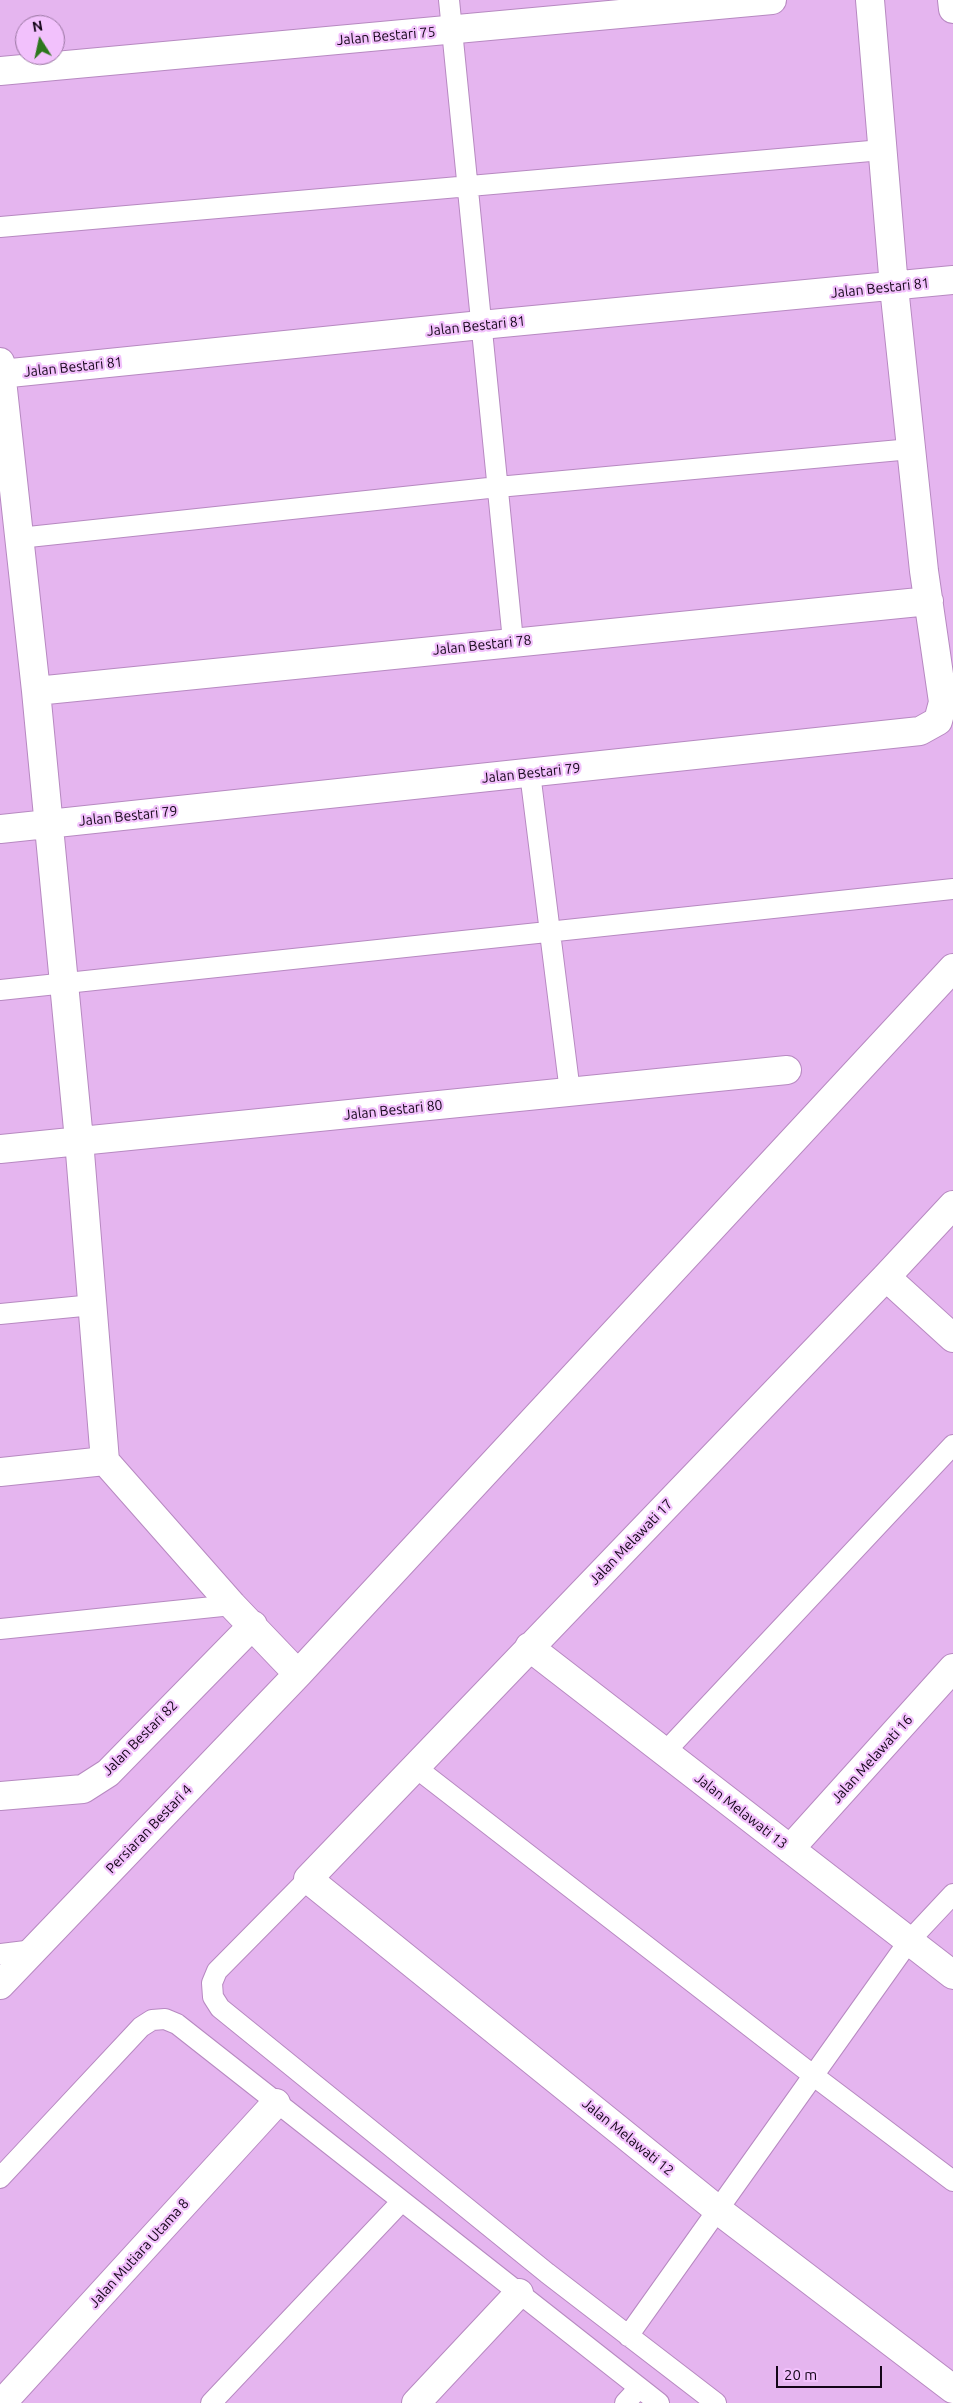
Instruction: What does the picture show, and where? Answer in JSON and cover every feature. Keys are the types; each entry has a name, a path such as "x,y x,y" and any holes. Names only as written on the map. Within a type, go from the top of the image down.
{"street":[{"name":"Jalan Bestari 75","path":"0,71 772,0"},
{"name":"Jalan Bestari 79","path":"0,829 920,731 938,722 943,702 929,601 894,287 870,0"},
{"path":"952,0 953,9"},
{"name":"Jalan Bestari 81","path":"0,370 953,280"},
{"path":"0,370 36,691 79,1140 105,1461 232,1605 253,1624 298,1674"},
{"name":"Jalan Bestari 78","path":"36,691 929,601"},
{"name":"Persiaran Bestari 4","path":"0,1986 298,1674 953,968"},
{"name":"Jalan Bestari 80","path":"0,1149 787,1070"},
{"name":"Jalan Melawati 17","path":"308,1879 953,1205"},
{"path":"886,1277 953,1338"},
{"path":"0,1472 105,1461"},
{"name":"Jalan Bestari 82","path":"0,1796 84,1788 108,1773 253,1624"},
{"name":"Jalan Melawati 13","path":"529,1647 953,1975"},
{"name":"Jalan Melawati 16","path":"790,1849 953,1668"},
{"name":"Jalan Melawati 12","path":"308,1879 718,2210 953,2389"},
{"name":"Jalan Mutiara Utama 8","path":"2,2403 276,2103"},
{"path":"416,2403 519,2292"}],"lane":[{"path":"449,0 513,642"},
{"path":"0,227 882,150"},
{"path":"19,538 498,487 911,448"},
{"path":"530,773 570,1092"},
{"path":"0,990 953,889"},
{"path":"0,1314 93,1305"},
{"path":"665,1752 953,1444"},
{"path":"0,1629 232,1605"},
{"path":"415,1767 814,2076 953,2181"},
{"path":"308,1879 217,1971 212,1983 213,1996 220,2008 547,2273 716,2403"},
{"path":"628,2336 909,1941 953,1894"},
{"path":"0,1954 34,1950"},
{"path":"0,2178 141,2027 152,2020 165,2019 177,2024 659,2403"},
{"path":"211,2403 402,2201"},
{"path":"625,2403 639,2388"}]}
